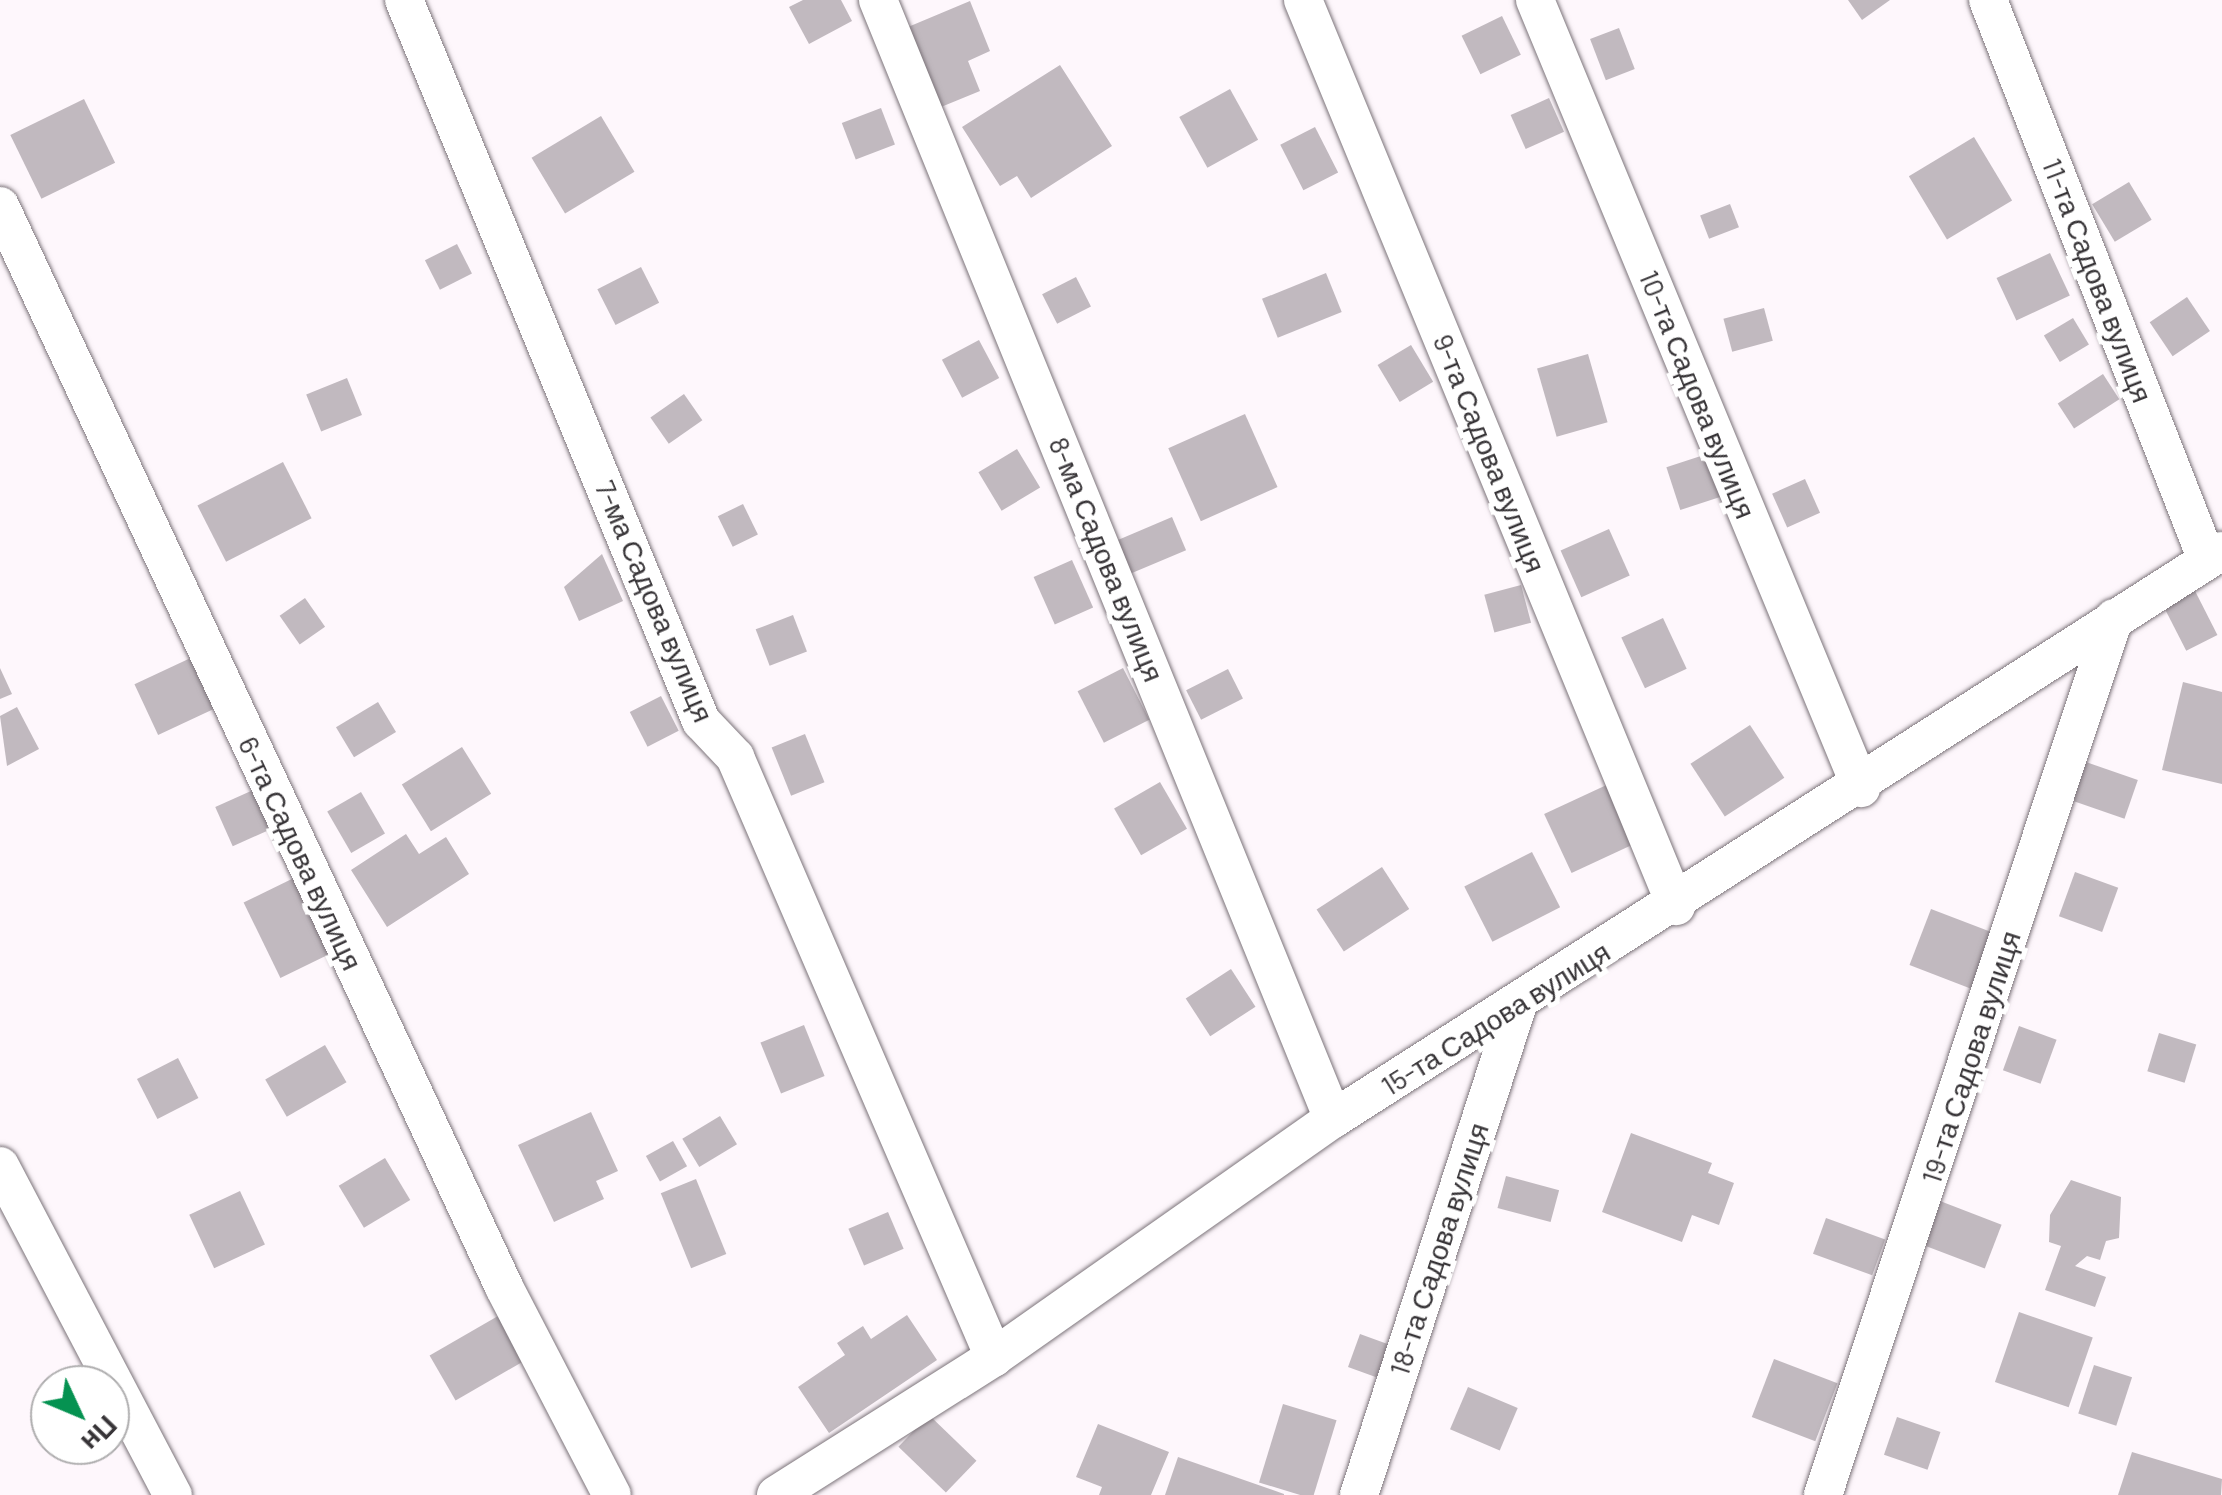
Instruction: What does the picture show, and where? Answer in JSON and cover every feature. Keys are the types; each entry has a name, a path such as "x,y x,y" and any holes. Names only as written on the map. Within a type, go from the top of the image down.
{"street":[{"name":"7-ма Садова вулиця","path":"404,0 701,721 735,757 994,1357"},
{"name":"8-ма Садова вулиця","path":"878,0 1333,1119"},
{"name":"9-та Садова вулиця","path":"1303,0 1676,906"},
{"name":"10-та Садова вулиця","path":"1536,0 1861,788"},
{"name":"11-та Садова вулиця","path":"1988,0 2215,555"},
{"name":"6-та Садова вулиця","path":"0,206 504,1286 612,1495"},
{"name":"15-та Садова вулиця","path":"776,1495 994,1357 1333,1119 1861,788 2215,555"},
{"name":"19-та Садова вулиця","path":"1823,1495 2114,618"},
{"name":"18-та Садова вулиця","path":"1359,1495 1518,1004"},
{"path":"0,1166 173,1495"}],"building":[{"path":"803,0 841,0 852,21 809,44 789,7"},
{"path":"1848,0 1890,0 1862,20"},
{"path":"970,1 990,51 968,61 980,91 941,107 908,27"},
{"path":"1502,16 1521,55 1480,74 1462,36"},
{"path":"1619,28 1635,69 1606,80 1590,39"},
{"path":"1060,65 1112,146 1031,198 1017,176 1000,186 962,127"},
{"path":"1230,89 1258,140 1207,168 1179,117"},
{"path":"1549,98 1564,132 1526,149 1511,115"},
{"path":"84,99 115,163 41,199 10,135"},
{"path":"881,108 895,144 856,159 842,123"},
{"path":"601,116 634,172 565,213 532,158"},
{"path":"1315,127 1338,172 1303,190 1280,145"},
{"path":"1974,137 2012,200 1947,240 1909,176"},
{"path":"2129,182 2152,220 2115,242 2092,204"},
{"path":"1730,204 1739,227 1709,239 1700,215"},
{"path":"457,244 472,273 440,290 425,260"},
{"path":"2050,253 2070,296 2016,321 1997,278"},
{"path":"641,267 659,303 616,325 597,289"},
{"path":"1326,273 1342,312 1278,338 1262,299"},
{"path":"1076,277 1091,306 1057,324 1042,294"},
{"path":"2187,297 2210,331 2173,356 2150,322"},
{"path":"1764,308 1773,341 1732,352 1723,319"},
{"path":"2073,318 2089,345 2060,362 2044,336"},
{"path":"979,340 999,378 962,398 942,360"},
{"path":"1411,345 1433,382 1400,402 1378,365"},
{"path":"1588,354 1608,422 1557,437 1537,369"},
{"path":"2103,374 2119,399 2074,429 2058,403"},
{"path":"347,378 362,415 321,432 306,394"},
{"path":"684,394 702,420 669,444 650,418"},
{"path":"1245,414 1278,487 1201,521 1168,448"},
{"path":"1017,449 1040,488 1002,511 978,472"},
{"path":"1713,452 1727,495 1680,510 1666,467"},
{"path":"283,462 312,518 226,562 197,506"},
{"path":"1805,479 1820,513 1787,527 1772,494"},
{"path":"743,504 758,535 733,547 718,516"},
{"path":"1172,517 1186,550 1131,574 1117,540"},
{"path":"1609,529 1630,576 1581,597 1561,551"},
{"path":"602,554 623,601 579,621 564,587"},
{"path":"1072,560 1093,608 1055,625 1034,577"},
{"path":"1521,585 1531,623 1494,633 1484,595"},
{"path":"2192,585 2217,635 2186,651 2161,601"},
{"path":"305,598 325,627 300,644 280,616"},
{"path":"793,615 807,651 770,666 756,629"},
{"path":"1663,618 1687,669 1645,688 1621,637"},
{"path":"197,655 221,706 158,735 134,684"},
{"path":"0,668 12,694 0,699"},
{"path":"1123,668 1149,720 1104,743 1078,691"},
{"path":"1228,669 1243,698 1201,720 1186,690"},
{"path":"2183,682 2222,692 2222,784 2162,770"},
{"path":"661,696 679,731 648,747 630,712"},
{"path":"378,702 396,732 354,757 336,727"},
{"path":"17,707 39,749 7,766 0,716"},
{"path":"1750,725 1784,778 1725,817 1690,764"},
{"path":"805,734 824,782 791,796 772,747"},
{"path":"462,747 491,794 431,831 402,785"},
{"path":"2083,761 2138,780 2124,819 2070,800"},
{"path":"1160,782 1187,829 1141,855 1114,808"},
{"path":"1613,782 1640,841 1572,873 1544,814"},
{"path":"260,787 277,826 233,846 215,807"},
{"path":"361,792 385,834 351,853 327,812"},
{"path":"406,834 419,854 446,837 469,874 387,927 351,870"},
{"path":"1532,852 1560,907 1492,942 1464,887"},
{"path":"1382,867 1409,909 1344,951 1317,909"},
{"path":"2075,872 2118,888 2102,932 2059,916"},
{"path":"302,874 339,949 280,978 244,902"},
{"path":"1931,909 1994,933 1973,989 1909,965"},
{"path":"1231,969 1256,1007 1210,1036 1186,998"},
{"path":"804,1025 825,1076 781,1094 760,1043"},
{"path":"2019,1026 2057,1040 2041,1084 2003,1070"},
{"path":"2159,1033 2196,1044 2185,1083 2147,1071"},
{"path":"325,1045 346,1082 287,1117 265,1080"},
{"path":"178,1058 198,1098 157,1119 137,1079"},
{"path":"591,1112 618,1171 596,1181 604,1199 554,1222 518,1145"},
{"path":"720,1116 737,1144 699,1167 682,1139"},
{"path":"1631,1133 1712,1163 1708,1173 1734,1183 1719,1225 1692,1215 1682,1242 1602,1212"},
{"path":"673,1141 687,1166 660,1181 646,1156"},
{"path":"385,1158 410,1200 364,1228 339,1186"},
{"path":"1506,1176 1559,1190 1551,1222 1497,1208"},
{"path":"696,1179 726,1254 691,1268 661,1193"},
{"path":"2071,1180 2121,1197 2119,1238 2106,1241 2100,1260 2087,1256 2075,1266 2106,1277 2095,1307 2045,1290 2061,1246 2049,1242 2050,1215"},
{"path":"240,1191 265,1244 214,1268 189,1215"},
{"path":"1940,1201 2002,1225 1985,1269 1923,1245"},
{"path":"888,1212 904,1249 864,1266 848,1229"},
{"path":"1826,1218 1885,1240 1872,1275 1813,1254"},
{"path":"2019,1312 2093,1337 2069,1407 1995,1382"},
{"path":"907,1315 937,1360 829,1433 798,1387 845,1355 837,1343 863,1326 871,1339"},
{"path":"498,1316 524,1361 456,1401 430,1356"},
{"path":"1360,1334 1399,1348 1387,1381 1348,1367"},
{"path":"1774,1359 1837,1383 1815,1441 1752,1417"},
{"path":"2094,1365 2132,1377 2116,1426 2078,1414"},
{"path":"1468,1387 1518,1408 1500,1450 1450,1429"},
{"path":"1283,1404 1337,1420 1314,1495 1300,1495 1259,1482"},
{"path":"929,1415 976,1461 946,1492 898,1447"},
{"path":"1897,1417 1940,1432 1927,1470 1884,1455"},
{"path":"1098,1424 1169,1452 1151,1495 1099,1495 1102,1487 1076,1477"},
{"path":"2132,1452 2222,1479 2221,1495 2118,1495"},
{"path":"1178,1457 1284,1494 1284,1495 1165,1495"}]}
